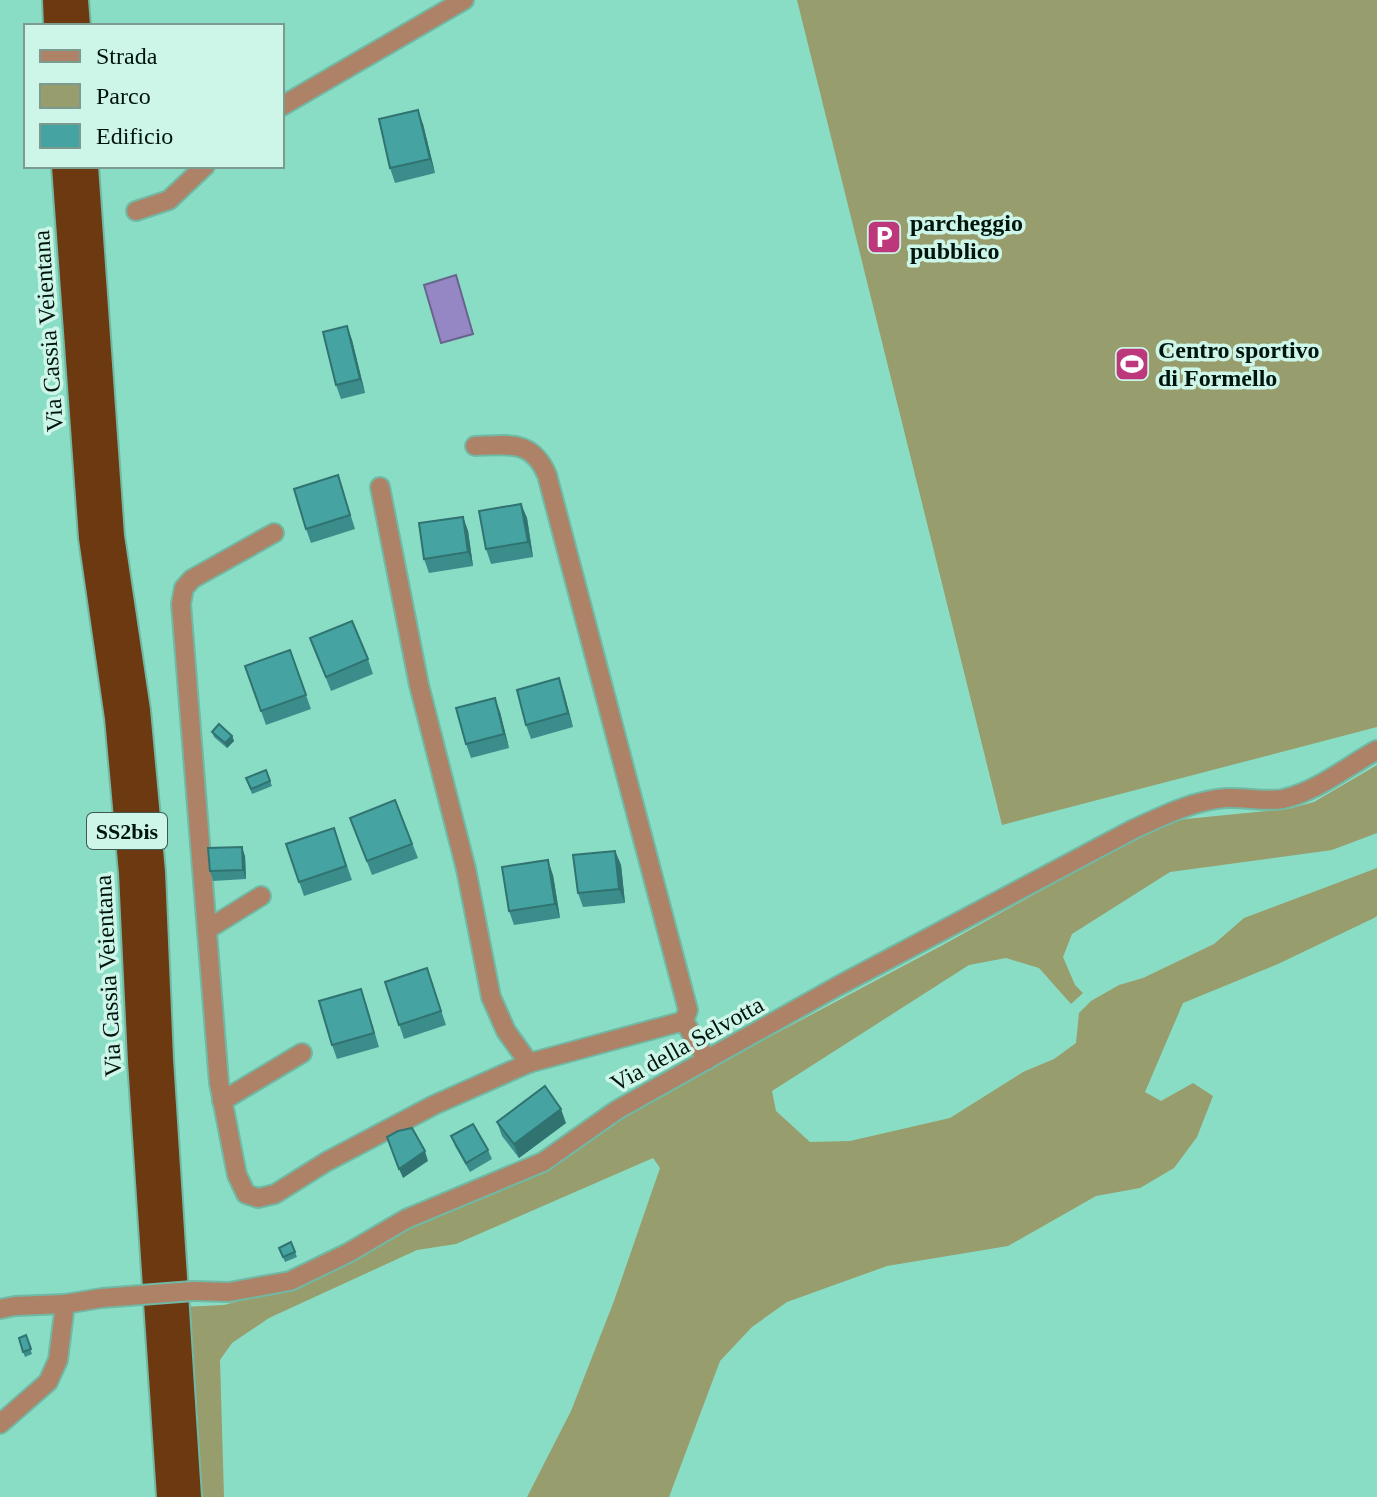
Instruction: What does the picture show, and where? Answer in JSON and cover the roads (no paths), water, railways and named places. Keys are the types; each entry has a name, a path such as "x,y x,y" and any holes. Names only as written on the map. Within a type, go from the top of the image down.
{"highway":[{"path":"55,0 56,24"},
{"path":"76,0 78,24"},
{"name":"Via Cassia Veientana","path":"64,168 91,538 117,718 131,873 140,1061 169,1497"},
{"name":"Via Cassia Veientana","path":"86,168 112,536 138,710 153,872 161,1059 189,1497"}],"street":[{"path":"284,105 464,0"},
{"path":"136,211 158,206 176,196 203,168"},
{"path":"475,446 507,445 527,449 537,457 547,475 688,1010 684,1021"},
{"path":"380,487 419,685 466,869 491,997 506,1031 529,1063"},
{"path":"274,533 198,575 184,588 182,595 222,1101 237,1175 246,1194 258,1198 285,1188 326,1162 434,1105 529,1063 684,1021"},
{"name":"Via della Selvotta","path":"0,1309 193,1291 229,1292 290,1281 417,1214 543,1162 617,1110 838,986 1132,830 1165,815 1207,802 1225,798 1281,799 1314,789 1377,750"},
{"path":"208,929 261,896"},
{"path":"684,1021 707,1060"},
{"path":"222,1101 302,1053"},
{"path":"0,1424 48,1382 58,1360 65,1304"}],"place":[{"name":"parcheggio pubblico","path":"884,237"},
{"name":"Centro sportivo di Formello","path":"1132,364"}]}
